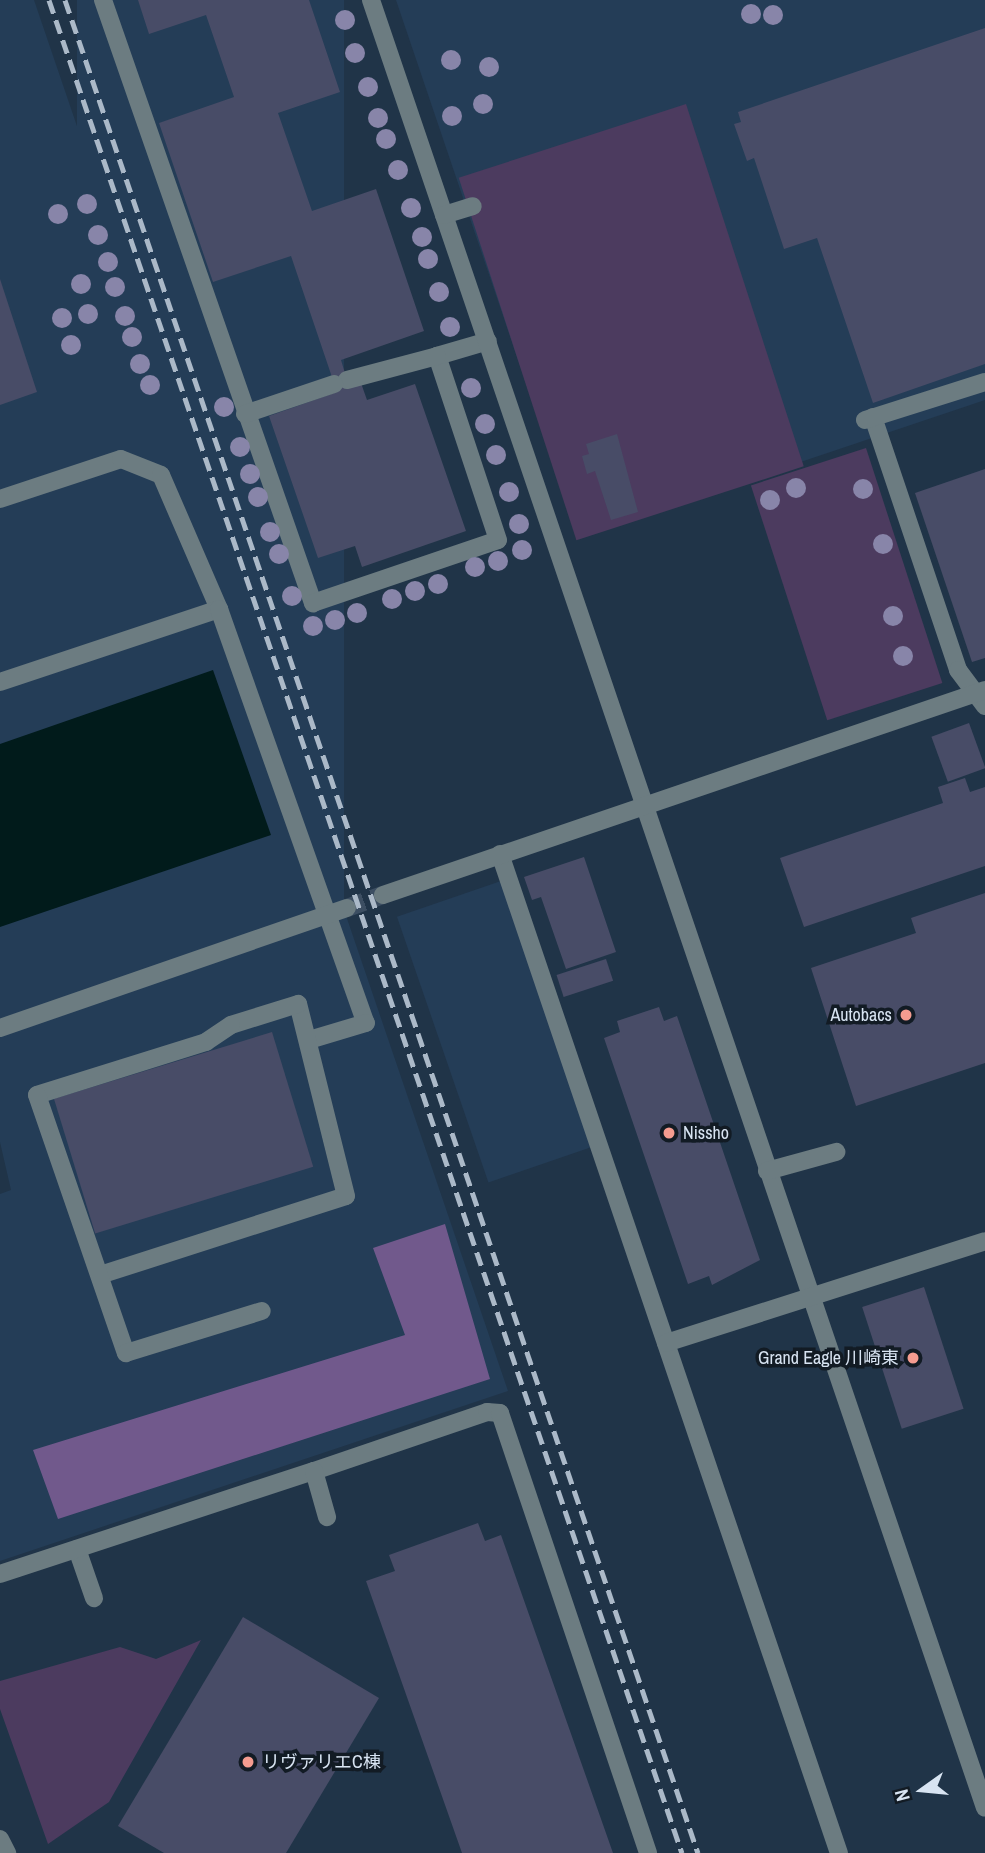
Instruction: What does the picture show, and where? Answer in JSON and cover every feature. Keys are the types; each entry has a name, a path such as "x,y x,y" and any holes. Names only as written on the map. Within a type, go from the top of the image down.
{"street":[{"path":"103,0 313,603 498,540 437,356"},
{"path":"371,0 647,804 767,1171 985,1808"},
{"path":"444,215 473,206"},
{"path":"245,414 340,382 488,341"},
{"path":"383,895 647,804 983,696 958,670 869,418 985,382"},
{"path":"0,499 121,459 160,475 219,609 366,1023 309,1040"},
{"path":"0,682 219,609"},
{"path":"500,855 839,1853"},
{"path":"0,1028 347,908"},
{"path":"100,1275 345,1196 309,1040 298,1004 231,1025 206,1042 37,1095 126,1353 262,1311"},
{"path":"767,1171 836,1152"},
{"path":"666,1343 812,1299 985,1241"},
{"path":"0,1574 487,1412 500,1413 648,1853"},
{"path":"314,1471 327,1517"},
{"path":"77,1549 94,1598"},
{"path":"0,1839 7,1853"}],"shaded area":[{"path":"0,0 34,0 508,1391 0,1561 0,1194 11,1190 0,1142"},
{"path":"77,0 344,0 344,939 77,939"},
{"path":"396,0 985,0 985,400 578,537"},
{"path":"686,104 804,466 576,540 459,178"},
{"path":"866,448 942,683 827,720 751,485"},
{"path":"213,670 271,835 0,927 0,744"},
{"path":"501,881 592,1147 488,1183 397,917"},
{"path":"445,1224 490,1379 58,1519 33,1450 405,1335 373,1248"},
{"path":"201,1640 109,1802 48,1844 0,1709 0,1681 120,1647 156,1659"}],"building":[{"path":"138,0 309,0 340,92 278,113 312,211 376,189 424,331 341,360 347,380 361,383 367,400 415,384 466,531 362,567 355,546 318,558 269,416 337,392 291,256 213,282 159,123 234,97 206,15 149,34"},
{"path":"985,28 985,364 873,403 817,238 784,249 754,158 747,161 734,124 741,122 738,112"},
{"path":"0,279 37,392 0,405"},
{"path":"617,434 638,512 611,520 595,471 587,474 582,456 589,454 586,444"},
{"path":"985,469 985,658 972,662 915,493"},
{"path":"969,723 985,768 948,782 931,737"},
{"path":"965,778 970,792 985,787 985,866 804,927 780,858 943,803 938,787"},
{"path":"584,857 616,952 566,969 541,897 532,900 524,877"},
{"name":"Autobacs","path":"985,893 985,1063 856,1106 811,968 916,933 911,918"},
{"path":"606,959 613,981 564,997 557,975"},
{"path":"659,1007 664,1021 677,1016 760,1260 712,1285 709,1276 688,1284 604,1038 620,1032 617,1021"},
{"path":"272,1032 313,1167 95,1233 54,1099"},
{"name":"Grand Eagle 川崎東","path":"924,1287 964,1409 902,1429 862,1307"},
{"path":"478,1523 485,1541 501,1535 613,1853 462,1853 366,1581 395,1571 389,1555"},
{"name":"リヴァリエC棟","path":"243,1617 379,1698 286,1853 164,1853 118,1826"}],"tunnel":[{"path":"347,908 383,895"}],"railway":[{"path":"49,0 682,1853"},
{"path":"65,0 698,1853"}],"place":[{"name":"Autobacs","path":"906,1015"},
{"name":"Nissho","path":"669,1133"},
{"name":"Grand Eagle 川崎東","path":"913,1358"},
{"name":"リヴァリエC棟","path":"248,1762"}]}
